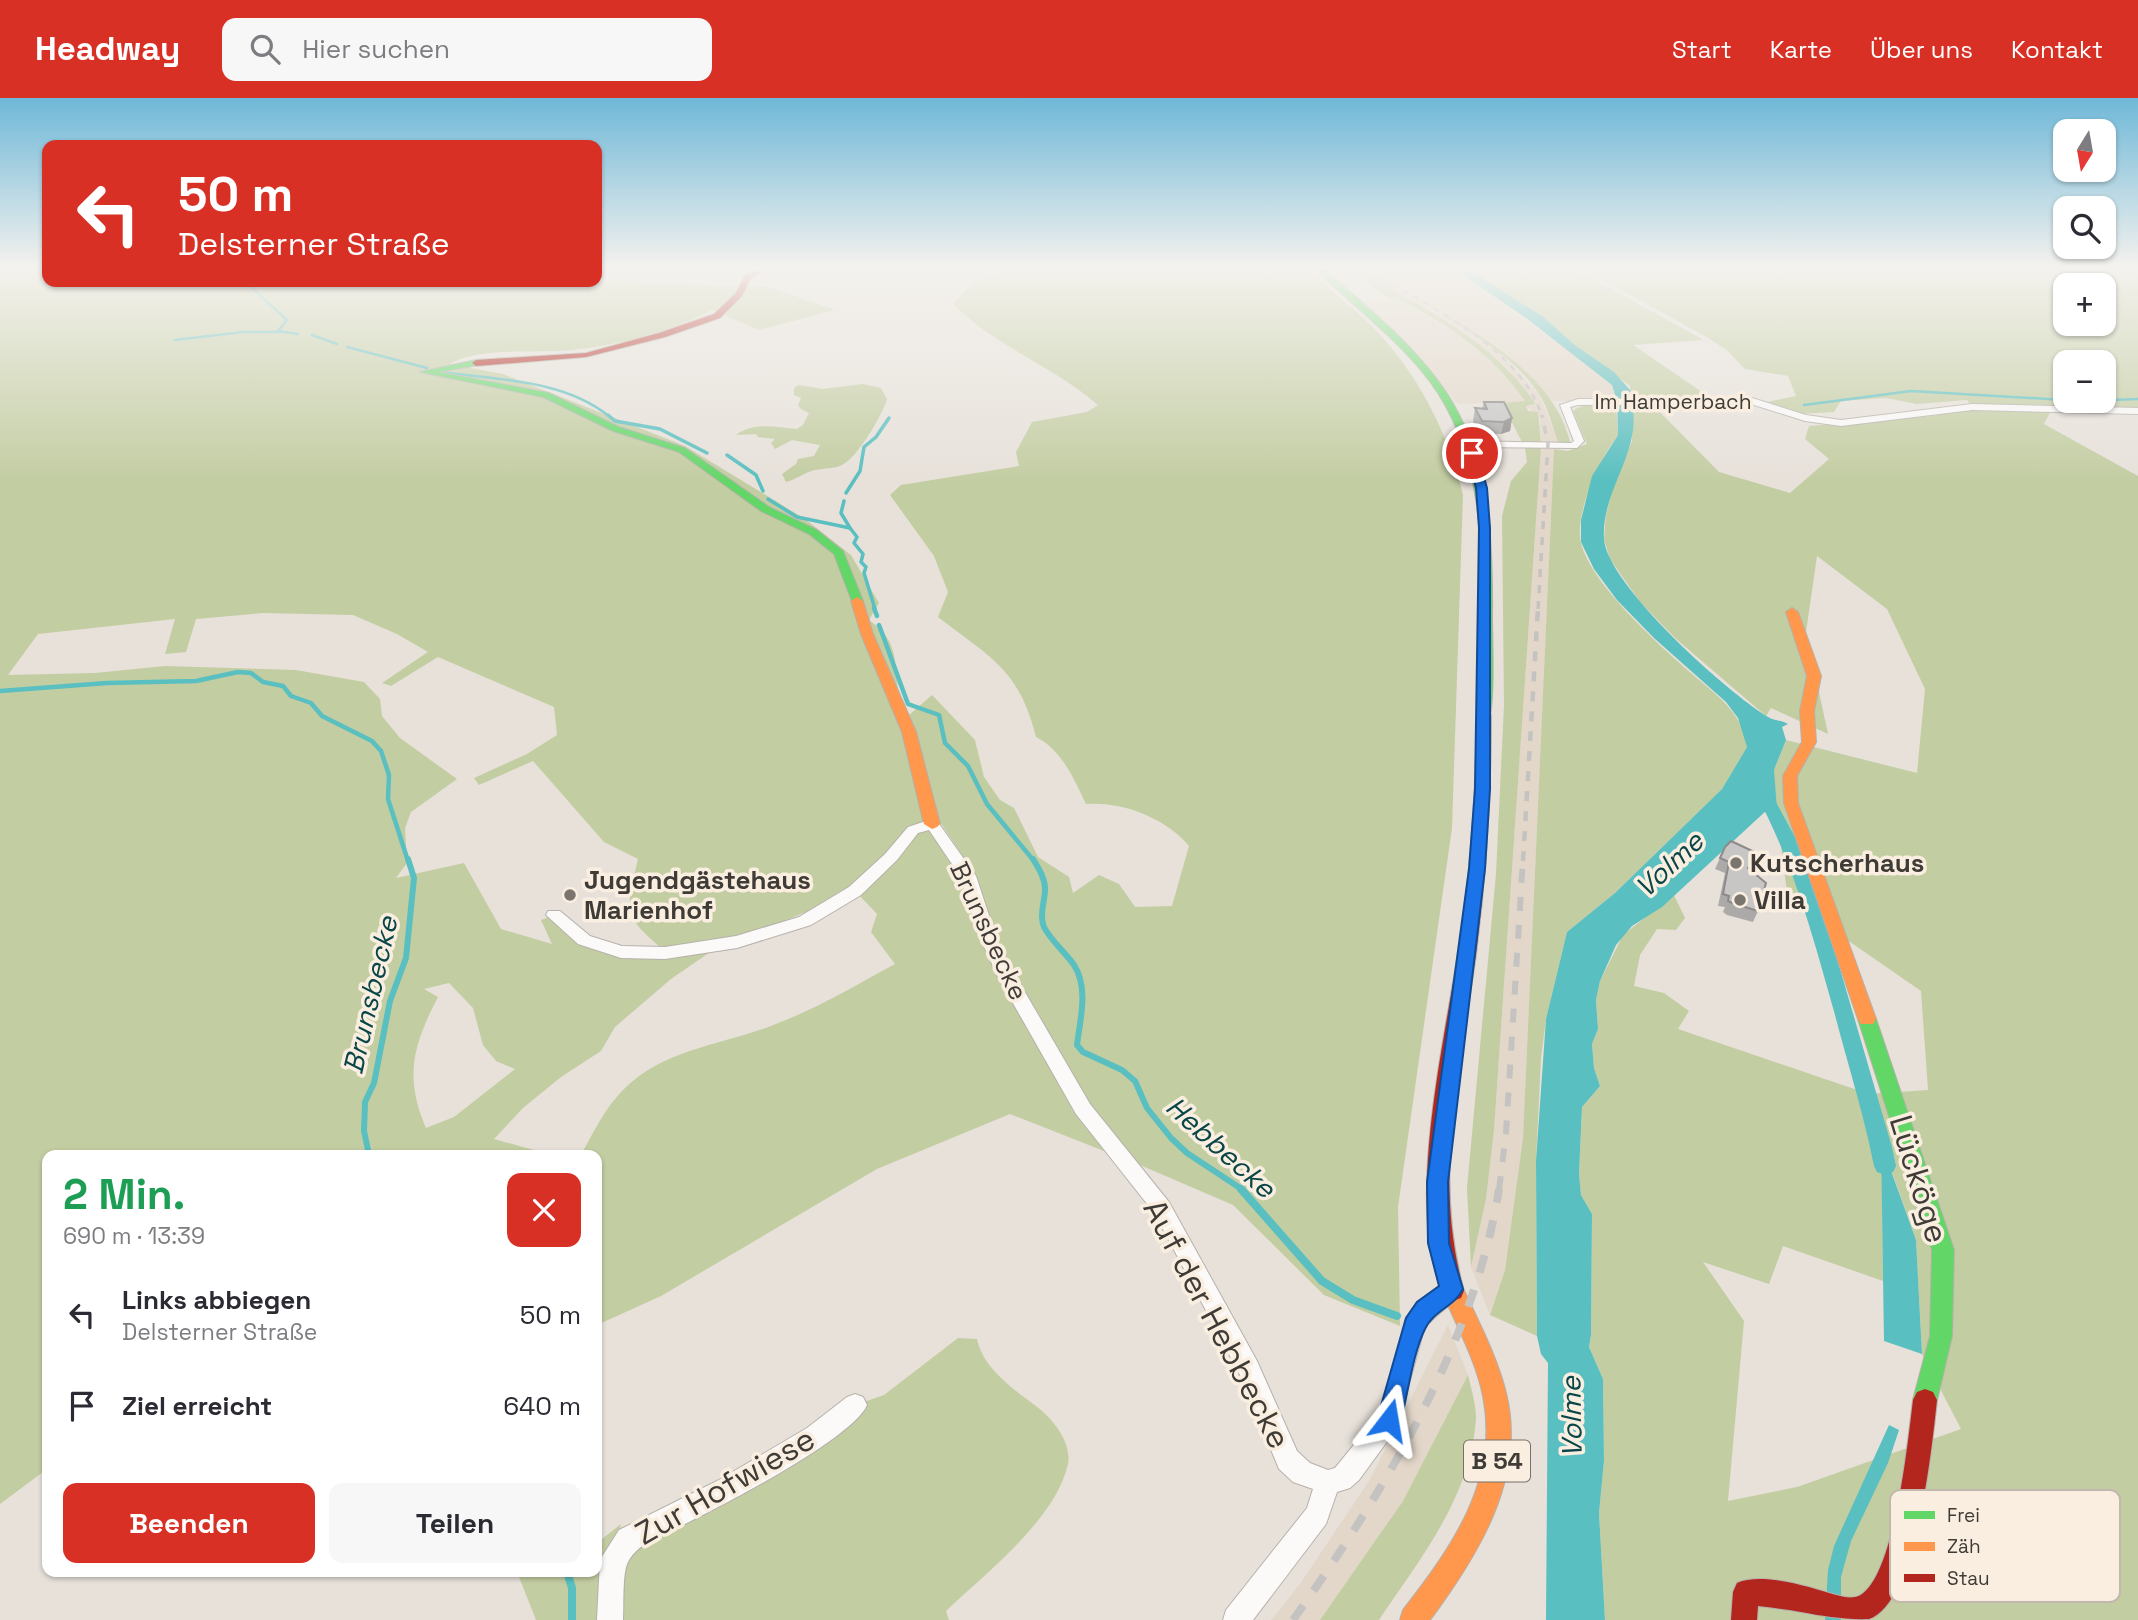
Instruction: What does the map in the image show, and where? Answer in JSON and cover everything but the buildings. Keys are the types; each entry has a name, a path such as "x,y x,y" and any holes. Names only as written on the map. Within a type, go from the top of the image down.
{"street":[{"path":"554,915 584,940 621,953 668,953 737,942 805,921 855,891 891,858 913,830 932,824 909,732 867,634 850,575 839,554 813,532 765,509 697,458 682,450 616,429 546,395 424,372 460,364 586,355 647,339"},
{"name":"B 54","path":"1393,339 1428,376 1456,416 1468,444 1484,502 1483,763 1477,869 1437,1182 1439,1243 1452,1289 1496,1399 1500,1447 1495,1475 1484,1507 1425,1617"},
{"name":"Im Hamperbach","path":"1468,444 1574,446 1579,441 1565,405 1594,402 1752,401 1805,418 1841,423 1972,407 2138,411"},
{"name":"Lücköge","path":"1793,612 1814,676 1807,711 1809,742 1790,776 1791,803 1827,899 1943,1250 1941,1336 1928,1381 1913,1490"},
{"name":"Brunsbecke","path":"932,824 968,876 989,940 1006,975 1083,1109 1118,1152"},
{"name":"Auf der Hebbecke","path":"1118,1152 1162,1208 1249,1369 1288,1460 1302,1474 1328,1482"},
{"path":"1236,1620 1317,1515 1328,1482 1340,1479 1350,1471 1389,1420 1414,1326 1425,1309 1452,1289"},
{"name":"Zur Hofwiese","path":"610,1620 613,1560 628,1539 729,1489 816,1436 855,1405"},
{"name":"Lücköge","path":"1744,1620 1746,1592 1802,1598 1857,1611 1869,1607 1887,1584 1890,1575"}],"shaded area":[{"path":"1402,339 1465,339 1500,366 1526,402 1458,404"},
{"path":"1469,339 1480,339 1502,355 1539,394 1559,444 1541,444 1540,418 1526,406 1535,404 1506,367"},
{"path":"1481,339 1552,339 1604,376 1612,385 1617,401 1552,401 1505,355"},
{"path":"1541,448 1554,449 1523,1138 1505,1270 1490,1315 1471,1267 1486,1199 1494,1130"},
{"path":"1448,1325 1468,1375 1403,1501 1320,1620 1271,1620 1300,1584 1369,1481"}],"green space":[{"path":"0,339 632,339 572,350 477,355 449,364 503,374 685,446 805,519 851,555 879,603 869,620 882,631 894,653 898,689 908,716 932,695 975,740 984,777 1000,800 1014,808 1038,857 1069,877 1073,893 1099,875 1119,884 1135,907 1172,906 1189,846 1168,827 1142,813 1114,805 1086,804 1060,757 1036,737 1021,695 1001,667 938,617 948,592 934,556 890,495 901,485 1019,466 1016,452 1032,422 1087,412 1098,405 1062,378 998,339 1384,339 1410,373 1433,412 1463,495 1452,828 1398,1207 1400,1326 1324,1295 1233,1205 1140,1165 1089,1105 996,939 974,873 938,819 908,826 886,854 851,887 806,912 716,948 671,979 615,1027 601,1051 561,1077 523,1108 494,1139 534,1150 42,1150 42,1473 0,1504","holes":["263,613 353,615 397,634 428,652 382,683 391,686 438,657 554,707 557,735 527,754 474,778 479,785 533,761 604,842 638,859 631,892 631,913 642,930 666,952 619,952 566,927 554,915 541,920 552,944 501,929 464,863 396,878 407,863 405,828 411,812 457,779 400,738 382,716 380,699 364,682 296,670 165,666 95,673 8,675 38,634 175,619 165,654 186,652 196,619","449,983 473,1008 483,1045 496,1061 515,1069 454,1117 426,1128 415,1093 414,1061 422,1031 438,997 424,989"]},
{"path":"1464,339 1471,339 1497,360 1534,402 1535,404 1526,406 1528,411 1538,412 1541,444 1522,442 1502,403 1525,401 1498,368"},
{"path":"1480,339 1485,339 1499,349 1536,382 1551,400 1570,442 1559,444 1548,412 1529,381"},
{"path":"1568,339 1704,340 1633,345 1699,390 1706,400 1649,401 1719,472 1790,493 1829,459 1805,439 1809,426 1934,416 1972,407 1967,400 1917,404 1886,398 1841,401 1834,412 1796,414 1767,402 1796,396 1788,376 1745,369 1728,351 1710,339 2138,339 2138,412 2116,411 2116,350 2053,350 2053,409 2044,424 2138,476 2138,1620 1605,1620 1599,1513 1604,1461 1603,1379 1589,1347 1592,1214 1581,1195 1579,1174 1582,1107 1600,1086 1594,1068 1592,1044 1598,1029 1596,1000 1600,981 1623,935 1674,895 1685,918 1676,930 1657,929 1640,955 1634,986 1664,993 1689,1011 1678,1029 1869,1094 1928,1090 1921,991 1788,899 1773,787 1774,770 1786,740 1917,773 1925,689 1887,609 1817,556 1806,632 1828,734 1771,708 1766,716 1675,638 1640,602 1610,559 1604,539 1606,515 1615,479 1632,441 1630,386","holes":["1882,1144 1916,1240 1922,1354 1961,1429 1797,1487 1728,1501 1744,1321 1703,1262 1769,1284 1783,1246 1883,1281"]},
{"path":"863,384 881,388 887,399 862,446 848,461 839,466 811,471 786,482 782,474 796,464 798,459 814,456 820,445 792,440 775,449 771,443 775,439 758,437 756,434 736,435 751,428 797,429 803,425 809,413 801,409 798,405 801,398 794,395 794,388 799,385 823,389"},
{"path":"1616,404 1618,435 1590,487 1581,517 1581,543 1587,559 1598,577 1628,613 1734,714 1747,747 1722,789 1615,893 1567,932 1546,1019 1541,1058 1536,1161 1537,1336 1490,1315 1505,1270 1523,1138 1554,449 1568,451 1587,444 1573,411 1588,405"},
{"path":"1525,448 1541,448 1494,1130 1486,1199 1471,1267 1467,1188 1496,874 1504,705 1502,516 1511,481 1527,462"},
{"path":"928,829 962,876 983,939 1073,1111 1109,1153 1010,1114 877,1169 661,1296 602,1323 602,1150 584,1150 606,1111 625,1088 659,1064 792,1018 895,964 871,932 877,914 858,894 918,832"},
{"path":"958,1338 977,1339 980,1350 992,1368 1042,1411 1054,1424 1067,1447 1068,1464 1061,1485 1049,1505 999,1563 946,1611 949,1620 536,1620 519,1577 602,1577 602,1539 621,1524 614,1557 855,1405 884,1395"},
{"path":"1468,1375 1476,1413 1472,1447 1454,1500 1427,1549 1379,1620 1320,1620 1403,1501"}],"water":[{"name":"Volme","path":"1553,339 1568,339 1614,372 1631,391 1636,407 1643,408 1633,410 1631,443 1608,505 1604,539 1610,559 1625,583 1647,609 1699,662 1726,686 1770,718 1788,724 1782,727 1786,740 1774,770 1777,810 1768,809 1662,907 1632,926 1616,945 1600,981 1596,1000 1598,1029 1592,1044 1594,1068 1600,1086 1582,1107 1579,1174 1581,1195 1592,1214 1589,1347 1603,1379 1604,1461 1599,1513 1605,1620 1546,1620 1548,1363 1541,1354 1537,1336 1536,1161 1546,1019 1567,932 1615,893 1722,789 1747,747 1738,718 1726,702 1654,638 1617,600 1594,569 1581,542 1581,520 1592,476 1618,435 1617,401 1612,385"},
{"path":"1881,1143 1916,1240 1922,1354 1884,1341"},
{"path":"1889,1425 1899,1430 1888,1463 1851,1541 1841,1577 1841,1620 1825,1620 1828,1570 1834,1546"}],"waterway":[{"path":"175,340 183,339"},
{"name":"Hebbecke","path":"323,339 337,344"},
{"name":"Hebbecke","path":"347,347 427,368"},
{"name":"Hebbecke","path":"440,372 551,388 592,404 610,417"},
{"path":"1804,405 1911,391 2081,401 2138,399"},
{"name":"Hebbecke","path":"608,415 615,421 660,429 707,453"},
{"path":"846,493 860,471 864,447 876,437 889,418"},
{"name":"Hebbecke","path":"727,455 756,475 763,491"},
{"name":"Hebbecke","path":"768,499 797,517 850,528"},
{"path":"844,501 841,513 850,528"},
{"name":"Hebbecke","path":"850,528 857,537 854,543 863,554 861,562 866,567 864,573 875,609"},
{"name":"Hebbecke","path":"874,608 877,616"},
{"name":"Hebbecke","path":"879,625 908,704 939,715 945,743 968,766 987,804 1034,861"},
{"name":"Brunsbecke","path":"0,691 107,683 196,681 238,672 251,673 263,682 283,686 291,696 311,703 322,716 372,741 381,751 389,775 388,799 408,861"},
{"path":"1761,789 1789,841 1810,897 1872,1108 1885,1166"},
{"name":"Brunsbecke","path":"368,1150 364,1131 365,1102 374,1083 390,1001 406,958 414,878 408,859"},
{"name":"Hebbecke","path":"1033,859 1045,885 1042,913 1044,927 1079,974 1082,1004 1077,1045 1083,1052 1122,1070 1135,1081 1147,1108 1171,1138 1187,1153 1243,1190"},
{"name":"Hebbecke","path":"1241,1189 1322,1281 1353,1300 1397,1316"},
{"name":"Brunsbecke","path":"569,1577 572,1588 572,1620"}],"railway":[{"path":"1481,339 1513,368 1531,392 1542,417"},
{"path":"1538,609 1548,444 1542,415"},
{"path":"1523,861 1538,608"},
{"path":"1499,1190 1506,1133 1523,859"},
{"path":"1293,1620 1391,1469 1447,1360 1487,1247 1499,1189"}],"traffic: fast":[{"path":"1395,339 1442,393 1461,428 1474,467 1482,507 1486,549 1484,715"},
{"path":"476,363 424,372 546,395 616,429 682,450 765,509 813,532 839,553 857,601"},
{"path":"1867,1019 1943,1250 1941,1336 1925,1400"}],"traffic: slow":[{"path":"857,601 867,634 909,732 932,824"},
{"path":"1792,612 1814,676 1807,711 1809,742 1790,776 1791,803 1867,1019"},
{"path":"1413,1620 1466,1544 1491,1487 1498,1458 1500,1427 1495,1396 1453,1291"}],"traffic: jam":[{"path":"476,363 586,355 647,339"},
{"path":"1453,1291 1443,1254 1438,1213 1438,1169 1447,1080 1474,895 1482,805 1484,715"},
{"path":"1912,1490 1925,1400"},
{"path":"1744,1620 1746,1592 1811,1600 1857,1611 1873,1603 1890,1574"}],"place":[{"name":"Kutscherhaus","path":"1736,863"},
{"name":"Jugendgästehaus Marienhof","path":"570,895"},
{"name":"Villa","path":"1740,900"}],"route":[{"path":"1389,1420 1414,1326 1425,1309 1452,1289 1439,1243 1437,1182 1477,869 1482,789 1485,528 1482,488 1472,453"}]}
